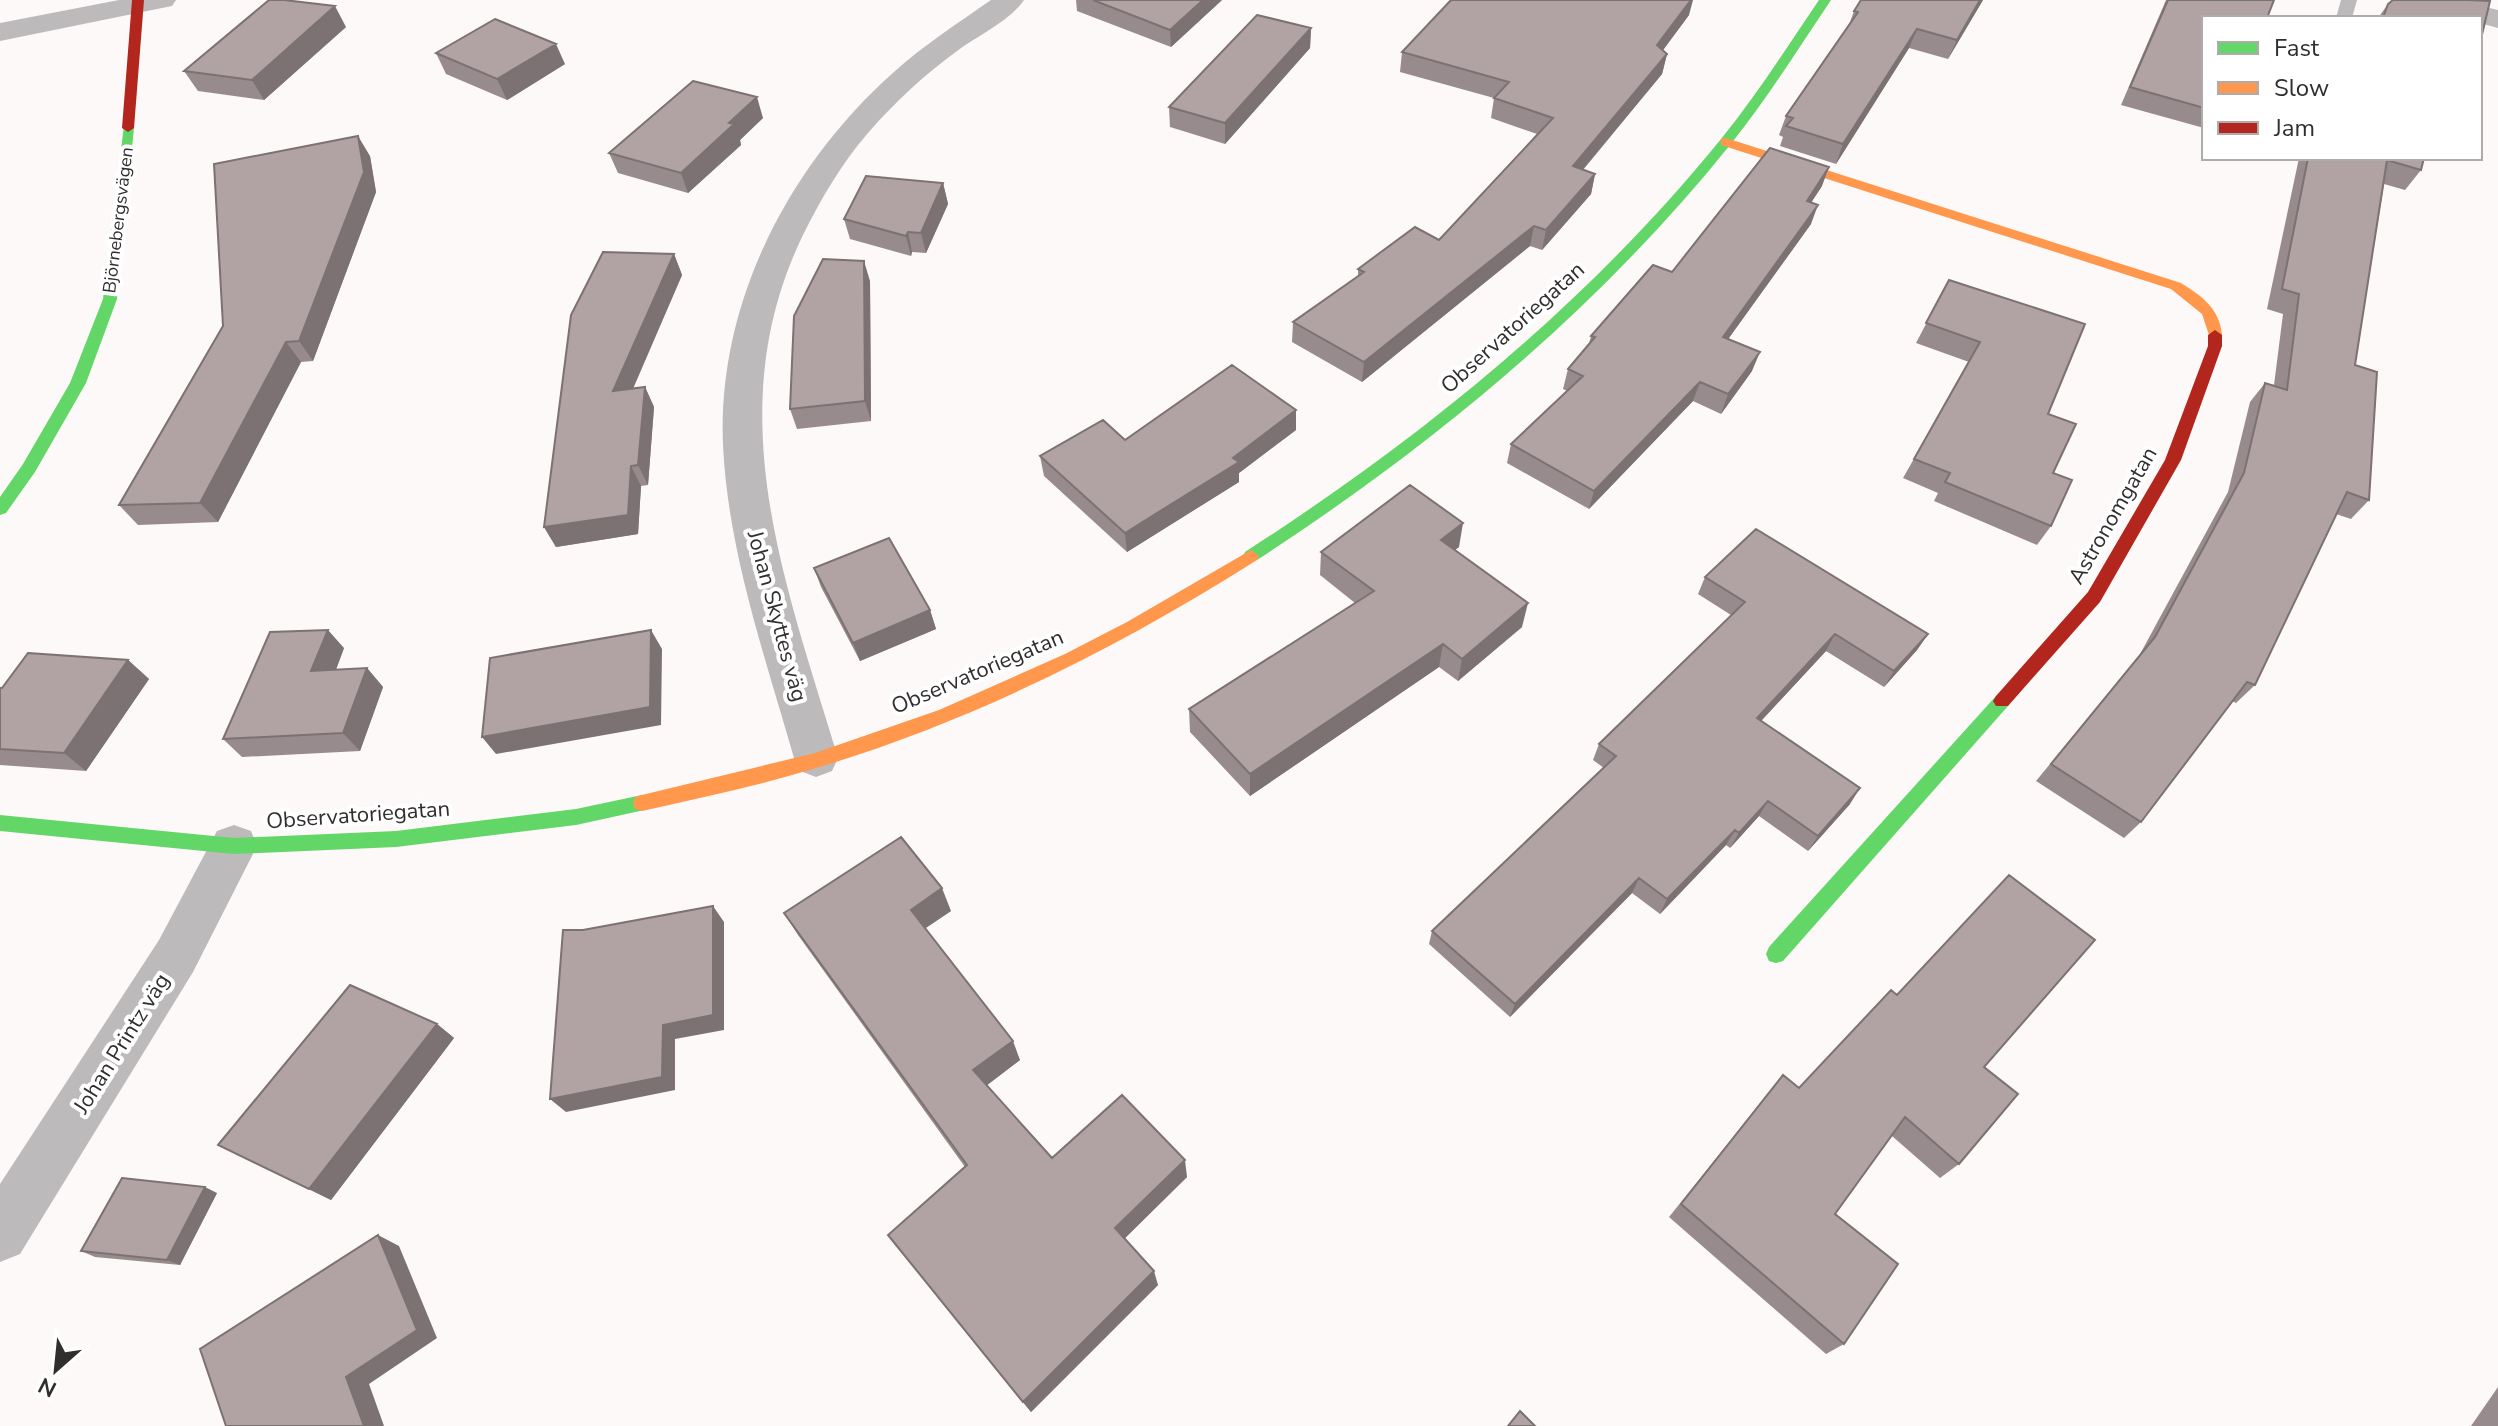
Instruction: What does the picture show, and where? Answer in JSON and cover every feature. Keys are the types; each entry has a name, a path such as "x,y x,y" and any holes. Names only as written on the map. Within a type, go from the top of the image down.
{"street":[{"name":"Johan Skyttes väg","path":"816,758 758,551 741,444 745,363 763,290 784,238 853,130 889,92 932,54 1010,0"},
{"name":"Observatoriegatan","path":"0,823 234,846 396,839 576,817 750,779 900,732 1036,677 1208,584 1356,487 1472,398 1554,327 1658,220 1726,142 1825,0"},
{"path":"2421,0 2498,19"},
{"path":"0,32 146,2"},
{"name":"Björnebergsvägen","path":"0,509 29,468 78,383 110,299 146,2"},
{"name":"Astronomgatan","path":"1726,142 2176,286 2202,302 2215,324 2215,346 2173,460 2094,597 1776,954"},
{"name":"Johan Printz väg","path":"0,1234 176,956 234,846"}],"building":[{"path":"269,0 335,6 252,80 184,71"},
{"path":"1093,0 1203,0 1170,30"},
{"path":"1451,0 1691,0 1657,45 1667,54 1573,166 1595,174 1546,230 1534,226 1364,362 1293,322 1364,272 1358,269 1415,227 1439,240 1553,118 1494,98 1509,82 1402,52"},
{"path":"1861,0 1980,0 1957,40 1917,29 1843,144 1786,126 1793,118 1786,116 1858,12 1854,11"},
{"path":"2168,0 2274,0 2268,16 2202,16 2202,107 2130,87"},
{"path":"2393,0 2490,1 2482,35 2482,16 2384,16"},
{"path":"1257,15 1311,28 1225,123 1169,107"},
{"path":"495,19 556,44 497,79 436,53"},
{"path":"693,81 757,97 729,123 734,124 681,173 609,153"},
{"path":"358,136 364,172 299,341 286,342 200,503 119,505 223,326 214,164"},
{"path":"1770,148 1829,167 1807,201 1818,205 1723,337 1760,352 1728,394 1700,382 1594,491 1511,444 1583,376 1568,369 1595,337 1591,336 1653,265 1672,272"},
{"path":"2308,160 2387,160 2355,365 2377,372 2369,500 2347,492 2255,685 2247,682 2141,822 2051,764 2155,637 2244,473 2265,383 2287,390 2299,294 2282,289"},
{"path":"2387,160 2424,160 2421,170"},
{"path":"866,176 943,183 921,233 908,232 906,236 844,219"},
{"path":"603,252 674,254 613,391 645,387 638,465 631,466 628,515 544,527 571,315"},
{"path":"823,259 864,261 865,401 790,409 794,316"},
{"path":"1949,280 2085,324 2048,414 2076,424 2053,473 2072,480 2051,526 1945,482 1950,473 1914,459 1980,342 1926,323"},
{"path":"1232,365 1296,410 1233,458 1239,462 1125,533 1040,456 1103,420 1125,440"},
{"path":"1410,485 1463,523 1441,540 1528,603 1462,659 1443,644 1250,774 1189,709 1374,591 1321,552"},
{"path":"1756,529 1928,634 1894,671 1835,634 1757,718 1860,788 1818,836 1768,801 1739,833 1735,830 1667,899 1639,878 1515,1004 1432,931 1616,756 1599,744 1745,602 1705,577"},
{"path":"889,538 930,610 853,643 814,568"},
{"path":"328,630 311,671 367,668 343,733 223,739 270,632"},
{"path":"651,630 650,707 482,737 490,658"},
{"path":"28,653 128,660 64,753 0,749 0,688"},
{"path":"901,837 942,888 911,910 1013,1041 973,1070 1052,1158 1122,1095 1185,1160 1115,1228 1154,1271 1023,1402 888,1235 967,1165 784,913"},
{"path":"2009,875 2095,940 1984,1067 2018,1094 1959,1164 1905,1117 1835,1214 1898,1264 1844,1344 1681,1204 1783,1075 1799,1088 1891,990 1897,995"},
{"path":"713,906 713,1015 663,1025 662,1077 550,1099 563,930 583,930"},
{"path":"350,985 437,1024 309,1189 218,1145"},
{"path":"122,1178 205,1187 167,1260 81,1251"},
{"path":"378,1235 417,1330 346,1377 364,1426 226,1426 200,1349"},
{"path":"1520,1411 1535,1426 1508,1426"}],"traffic: fast":[{"path":"1251,556 1344,495 1407,448 1552,327 1641,238 1724,144 1825,0"},
{"path":"0,509 29,468 78,383 110,299 128,128"},
{"path":"1776,954 2002,701"},
{"path":"0,823 234,846 396,839 576,817 642,803"}],"traffic: slow":[{"path":"1726,142 2176,286 2208,311 2215,335"},
{"path":"642,803 815,761 945,715 1072,659 1133,627 1251,556"}],"traffic: jam":[{"path":"128,128 138,0"},
{"path":"2002,701 2094,597 2173,460 2215,346 2215,335"}]}
